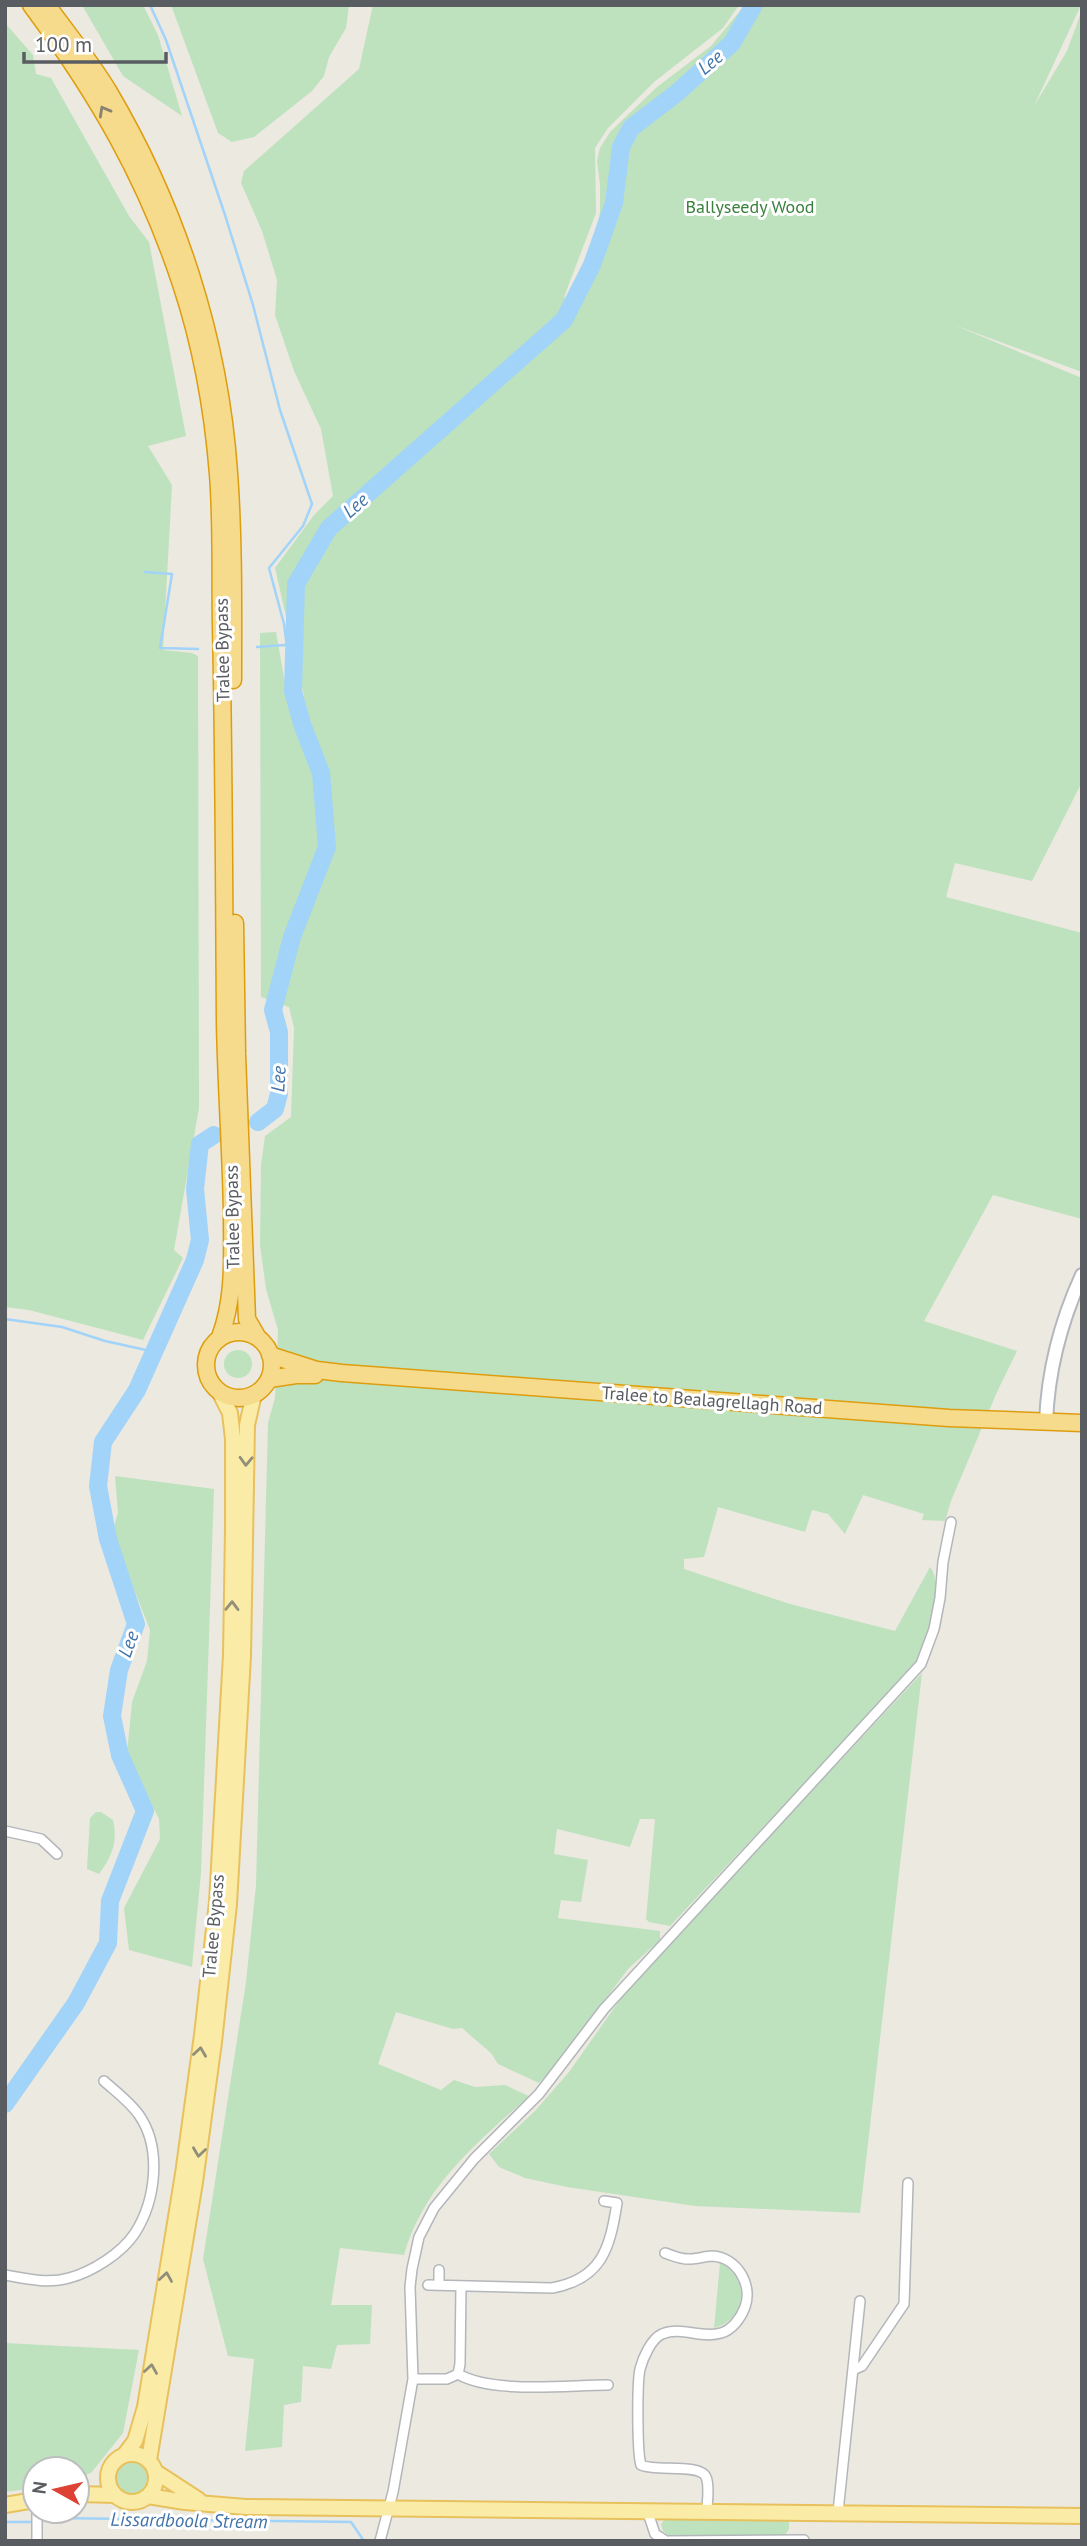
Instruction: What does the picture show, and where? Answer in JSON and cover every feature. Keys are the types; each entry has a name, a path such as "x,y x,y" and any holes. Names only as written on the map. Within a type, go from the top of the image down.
{"highway":[{"name":"Tralee Bypass","path":"31,5 97,98 127,152 157,217 182,287 206,392 218,477 226,1058 235,1114"},
{"name":"Tralee Bypass","path":"47,5 108,90 164,201 196,292 211,350 223,419 230,474 236,1144 247,1319 258,1338"},
{"name":"Tralee Bypass","path":"220,1337 230,1307 236,1144"},
{"path":"239,1332 258,1338 265,1344 272,1363 269,1379 263,1388 254,1394 236,1397 219,1391 208,1375 206,1365 208,1355 220,1337 239,1332"},
{"name":"Tralee to Bealagrellagh Road","path":"270,1355 317,1370 342,1373 949,1418 1082,1423"},
{"name":"Tralee to Bealagrellagh Road","path":"269,1379 342,1373"}],"main road":[{"name":"Tralee Bypass","path":"125,2454 135,2441 145,2407 183,2174 202,2035 216,1902 230,1669 233,1529 233,1439 230,1413 219,1391"},
{"name":"Tralee Bypass","path":"153,2466 214,2042 229,1904 242,1669 247,1425 254,1394"},
{"path":"115,2495 108,2476 113,2461 125,2454 143,2455 188,2495 210,2504"},
{"path":"148,2496 155,2486 153,2466"},
{"path":"91,2486 108,2476"},
{"path":"91,2494 115,2495 131,2502 148,2496 210,2504 388,2508 1082,2516"}],"street":[{"path":"1046,1422 1047,1399 1061,1324 1082,1275"},
{"path":"380,2541 412,2379 410,2287 419,2237 434,2207 474,2159 539,2094 604,2009 921,1664 934,1629 951,1522"},
{"path":"5,1831 41,1839 57,1854"},
{"path":"5,2275 40,2282 69,2278 90,2269 115,2253 135,2234 146,2208 154,2174 151,2142 139,2115 104,2081"},
{"path":"853,2370 862,2366 904,2304 908,2183"},
{"path":"428,2286 568,2286 583,2278 602,2258 612,2232 617,2203 604,2202"},
{"path":"665,2253 686,2260 713,2256 730,2263 738,2269 748,2291 747,2304 733,2326 722,2333 680,2330 660,2334 647,2351 640,2371 639,2461 641,2465 652,2469 702,2471 706,2476 707,2511"},
{"path":"439,2270 439,2286"},
{"path":"458,2374 461,2286"},
{"path":"838,2512 860,2301"},
{"path":"412,2379 447,2379 458,2374"},
{"path":"458,2374 475,2383 504,2386 608,2385"},
{"path":"647,2510 655,2534 668,2541 804,2540"}],"green space":[{"path":"82,5 143,5 158,35 182,116 123,76"},
{"path":"171,5 349,5 346,28 329,57 324,76 312,91 254,137 232,142 218,133"},
{"name":"Ballyseedy Wood","path":"373,5 739,5 723,28 654,82 608,128 595,148 596,213 564,297 569,300 596,232 600,212 597,161 600,148 610,132 657,87 711,46 745,5 1081,5 1034,106 1067,51 1082,10 1082,372 954,325 1082,378 1082,782 1032,881 955,863 946,897 1082,933 1082,1219 993,1195 924,1321 1017,1351 997,1392 945,1521 922,1520 924,1514 863,1495 845,1534 828,1514 812,1510 805,1532 718,1507 704,1557 684,1559 684,1569 790,1604 895,1631 930,1567 936,1587 935,1601 929,1629 916,1664 670,1926 646,1919 655,1819 640,1819 630,1847 557,1829 554,1854 588,1860 581,1902 561,1900 558,1918 660,1931 660,1940 628,1969 562,2058 539,2083 498,2064 491,2053 462,2028 453,2029 396,2012 378,2064 441,2090 454,2080 475,2087 505,2085 529,2096 472,2148 438,2186 413,2230 404,2255 340,2248 331,2305 372,2305 370,2344 337,2345 331,2369 303,2366 301,2402 284,2405 282,2447 245,2451 254,2359 228,2356 203,2259 246,1982 256,1885 268,1423 275,1398 278,1330 266,1289 260,1245 261,1165 265,1136 291,1117 294,1028 289,1007 261,997 260,633 276,632 287,695 304,696 275,568 314,515 333,496 321,429 294,371 275,315 277,280 262,231 241,183 244,171 359,69"},
{"path":"5,23 33,55 36,74 51,78 129,216 149,242 186,436 148,446 172,485 163,650 198,656 199,1108 174,1250 183,1258 143,1340 29,1310 5,1307"},
{"path":"238,1350 248,1354 252,1364 248,1374 238,1378 228,1374 224,1364 228,1354"},
{"path":"115,1476 214,1489 201,1873 192,1967 129,1950 124,1908 160,1839 159,1819 127,1754 132,1702 147,1661 150,1630 112,1533 118,1513"},
{"path":"922,1673 860,2213 695,2206 567,2187 525,2178 499,2167 489,2154 535,2111 569,2072 629,1987"},
{"path":"96,1812 101,1812 113,1820 115,1835 110,1855 99,1874 87,1869 90,1818"},
{"path":"720,2263 737,2278 741,2298 733,2316 714,2328"},
{"path":"5,2343 139,2350 123,2433 91,2473 91,2455 21,2455 21,2490 5,2492"},
{"path":"131,2462 142,2467 147,2478 142,2489 131,2494 120,2489 115,2478 120,2467"},
{"path":"674,2516 789,2517 789,2529 785,2535 669,2536 663,2531 661,2524 665,2519"}],"waterway":[{"path":"150,5 166,40 225,215 253,305 280,410 312,504 303,526 269,568 284,624 293,691"},
{"name":"Lee","path":"258,1122 275,1109 279,1094 279,1032 273,1010 292,937 327,847 321,773 302,724 293,691 296,584 329,528 564,320 592,265 614,203 621,147 631,128 678,92 732,43 754,5"},
{"path":"145,572 172,574 160,648 198,649"},
{"path":"257,647 285,645"},
{"name":"Lee","path":"5,2104 76,2003 108,1943 110,1901 145,1811 120,1755 112,1716 119,1670 136,1624 108,1539 98,1486 103,1442 137,1390 195,1260 200,1240 195,1189 200,1144 214,1135"},
{"path":"5,1319 62,1327 105,1341 155,1352"},
{"name":"Lissardboola Stream","path":"5,2522 54,2518 351,2522 364,2541"}]}
